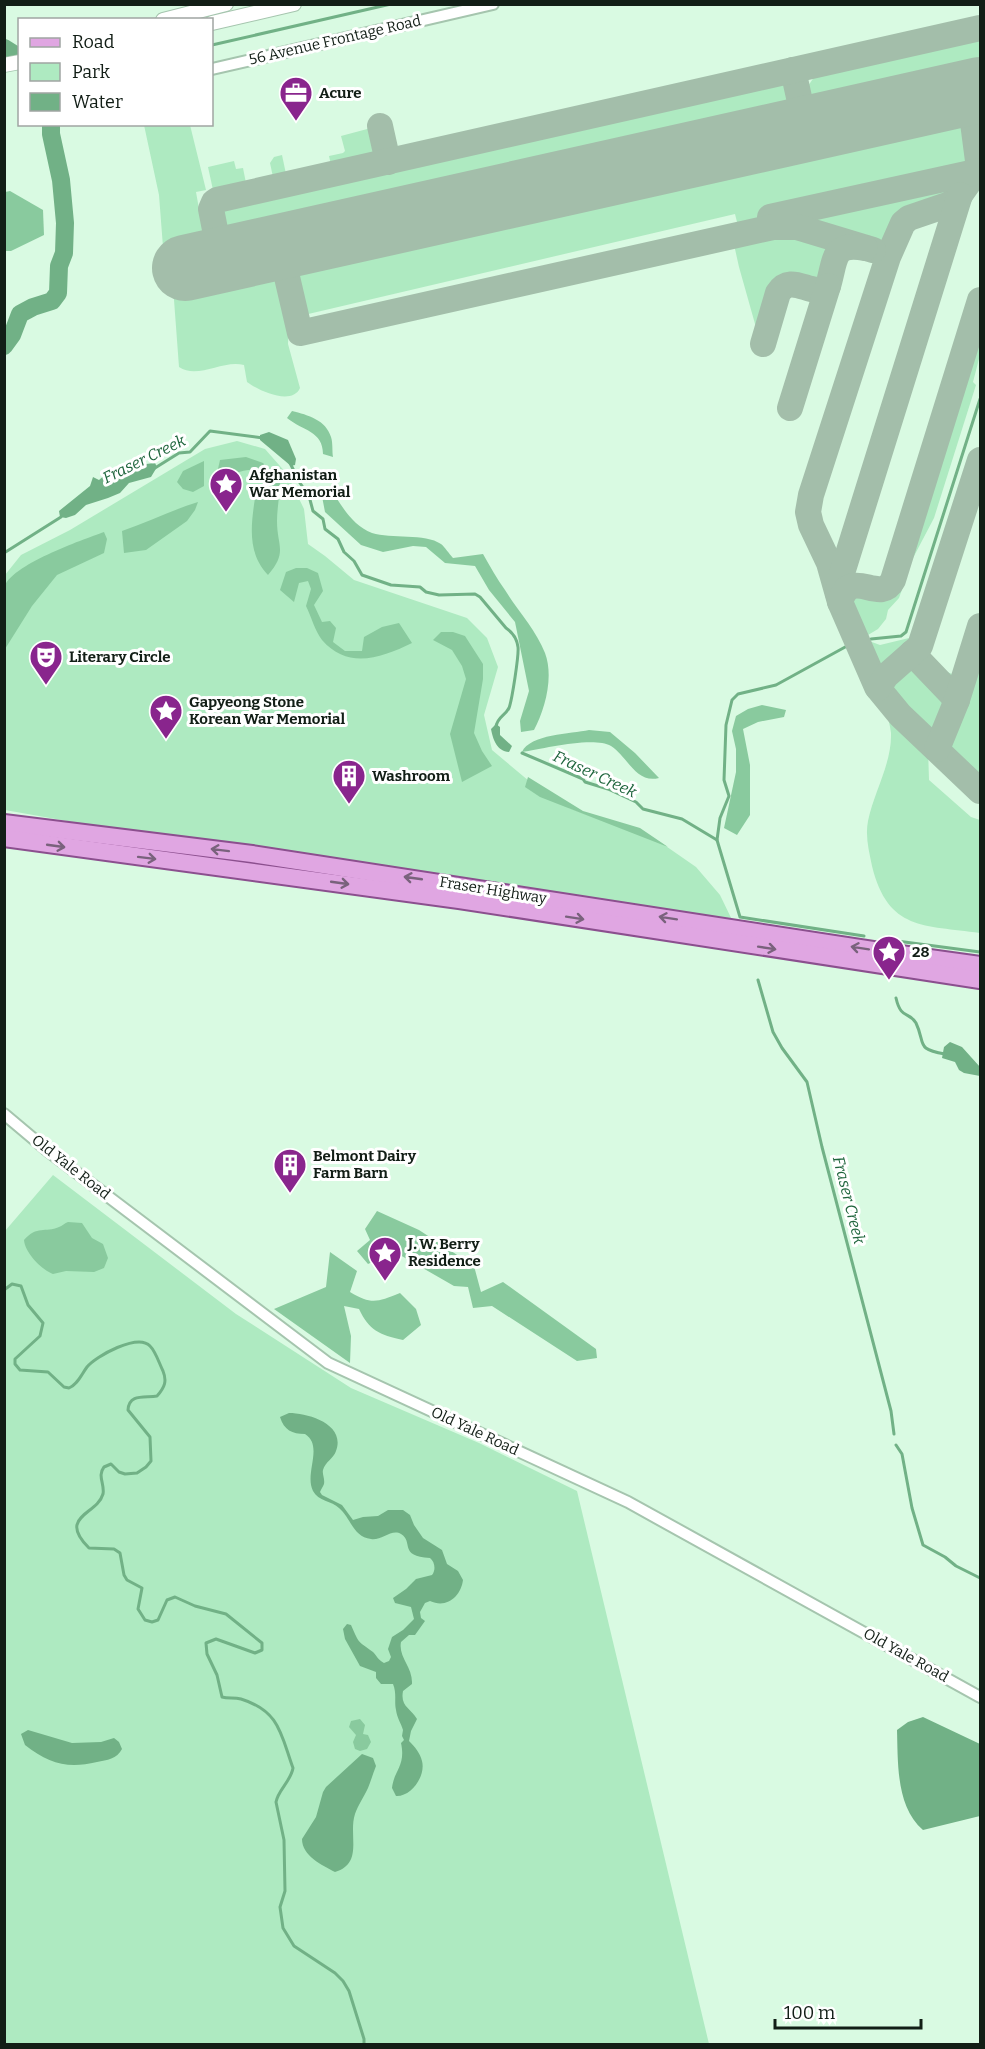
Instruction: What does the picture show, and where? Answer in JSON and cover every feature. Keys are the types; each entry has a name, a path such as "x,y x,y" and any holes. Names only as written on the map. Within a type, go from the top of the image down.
{"main road":[{"path":"171,18 226,4"},
{"path":"213,23 286,5"},
{"name":"Fraser Highway","path":"4,823 263,856 886,952 981,964"},
{"name":"Fraser Highway","path":"4,838 459,900 981,980"},
{"path":"4,846 24,841"}],"street":[{"name":"56 Avenue Frontage Road","path":"213,69 493,4"},
{"name":"Old Yale Road","path":"4,1114 48,1151 328,1363 628,1502 981,1697"}],"green space":[{"path":"980,34 980,72 824,107 809,97 808,86 819,70"},
{"path":"776,80 793,90 795,99 788,115 236,239 221,225 219,219 227,203"},
{"path":"961,111 965,114 970,159 954,191 942,200 900,215 896,219 886,245 882,246 789,220 739,230 735,214 304,315 291,261"},
{"path":"144,126 190,126 206,190 196,192 203,231 193,249 181,252 187,283 276,264 289,318 288,344 300,388 296,393 290,396 275,395 252,386 247,382 244,365 236,364 194,371 179,367 172,273 164,260 159,195"},
{"path":"371,128 377,131 382,154 331,165 329,156 345,151 341,136"},
{"path":"282,155 286,174 273,177 270,163 274,157"},
{"path":"234,161 236,169 243,168 246,183 213,190 208,167"},
{"path":"789,229 834,242 820,286 790,278 775,282 767,296 757,331 733,240"},
{"path":"980,311 980,355 973,382 976,385 934,518 913,558 899,598 888,610 886,619 878,629 868,635 869,641 880,645 909,638 906,652 877,671 846,602 848,597 858,589 881,591 894,585"},
{"path":"237,441 265,449 287,474 304,509 308,544 354,580 467,618 487,638 498,667 484,715 492,750 535,786 569,808 660,842 696,867 720,895 734,924 253,854 5,810 5,575 21,555 70,530 205,449"},
{"path":"980,639 980,776 968,770 946,747"},
{"path":"902,668 914,669 947,701 937,737 933,739 887,692 891,678"},
{"path":"944,671 955,675 956,679 950,685 940,678"},
{"path":"886,710 928,748 929,780 971,817 980,820 980,933 911,921 898,914 888,903 879,887 872,866 867,832 871,810 891,744"},
{"path":"53,1175 236,1314 351,1388 479,1443 577,1491 709,2044 5,2044 5,1231"}],"shaded area":[{"path":"10,191 43,210 44,235 11,251 5,251 5,192"},
{"path":"292,411 321,422 325,426 332,439 333,457 323,454 320,440 316,436 287,418"},
{"path":"246,457 263,463 280,482 277,530 280,554 268,575 261,566 254,548 252,518 255,498 268,494 269,483 258,470 247,470 216,478 220,460"},
{"path":"204,461 204,486 193,492 183,489 177,482 183,471"},
{"path":"329,486 352,519 372,533 426,538 442,545 453,558 483,554 537,636 548,662 547,693 534,730 521,732 520,721 529,691 515,622 489,590 475,566 445,563 426,547 413,546 383,552 361,545 325,512 321,491"},
{"path":"198,502 187,521 146,550 124,553 122,531"},
{"path":"104,532 107,539 104,553 57,575 32,606 5,649 3,593 9,579 32,562 48,554"},
{"path":"296,568 307,568 318,573 323,591 314,605 322,622 330,621 336,628 333,642 345,651 362,651 364,637 382,627 399,623 412,643 377,657 365,658 343,655 332,649 322,640 306,606 311,589 308,581 299,583 294,602 280,590 286,572"},
{"path":"441,632 453,632 465,636 483,664 483,679 474,733 492,766 462,782 450,734 466,679 462,666 452,650 433,640"},
{"path":"762,705 786,710 784,717 758,722 743,729 750,765 750,815 737,835 724,828 736,772 736,749 732,731 736,716"},
{"path":"589,730 610,732 635,753 659,778 644,777 611,746 603,743 580,743 522,752 526,746 542,738"},
{"path":"528,777 583,811 640,828 668,847 540,797 525,787"},
{"path":"377,1211 419,1230 474,1266 481,1292 503,1282 596,1349 597,1358 577,1361 492,1306 473,1308 468,1287 454,1286 400,1255 389,1237 383,1238 379,1259 368,1264 357,1251 370,1240 365,1229"},
{"path":"68,1222 82,1223 92,1238 103,1244 108,1258 104,1268 94,1272 66,1271 53,1274 39,1265 31,1255 24,1240 29,1235 37,1231 54,1229"},
{"path":"330,1252 357,1271 350,1292 364,1299 375,1301 400,1293 416,1309 421,1325 403,1340 381,1334 371,1327 359,1309 344,1306 351,1336 350,1363 274,1309 326,1287"},
{"path":"360,1719 365,1725 363,1734 368,1735 371,1742 367,1749 360,1751 355,1749 353,1742 356,1735 349,1727 351,1721"}],"water":[{"path":"269,432 288,440 296,459 295,465 291,466 260,440 260,435"},
{"path":"155,463 157,467 151,477 129,483 120,493 86,505 75,515 60,517 59,511 90,486 93,477 99,480 115,471 127,473 146,464"},
{"path":"496,724 500,727 500,735 512,746 509,752 501,750 494,741 491,729"},
{"path":"950,1042 962,1047 980,1067 980,1076 964,1073 959,1070 955,1062 942,1058 944,1047"},
{"path":"289,1413 315,1418 331,1427 336,1434 338,1442 336,1451 323,1470 324,1484 320,1492 322,1495 342,1505 353,1520 378,1516 388,1510 403,1510 410,1515 423,1538 442,1550 447,1564 458,1571 463,1580 462,1586 452,1600 442,1603 430,1601 425,1603 420,1612 421,1618 425,1621 415,1635 409,1635 401,1642 402,1652 412,1678 412,1684 403,1691 403,1701 417,1719 409,1741 420,1755 423,1767 416,1784 402,1795 396,1796 392,1788 401,1763 401,1743 404,1740 395,1707 393,1684 381,1684 376,1678 376,1672 360,1666 345,1639 343,1629 347,1624 351,1625 361,1643 382,1662 389,1661 391,1657 388,1649 392,1637 414,1619 411,1607 395,1603 393,1598 416,1579 432,1575 434,1564 430,1558 420,1557 410,1552 405,1537 401,1534 390,1533 375,1539 365,1538 356,1531 339,1508 315,1494 311,1484 313,1445 305,1434 292,1432 286,1428 280,1417"},
{"path":"923,1717 980,1744 980,1816 923,1830 914,1820 903,1797 900,1784 897,1730 908,1722"},
{"path":"28,1730 72,1743 101,1742 114,1738 122,1749 115,1757 104,1761 68,1765 42,1757 25,1745 21,1734"},
{"path":"362,1754 373,1758 376,1766 355,1814 352,1855 344,1868 335,1872 309,1855 302,1839 316,1817 326,1787"}],"waterway":[{"path":"213,45 391,4"},
{"path":"4,48 18,57"},
{"path":"4,346 12,335 20,314 52,301 58,293 59,266 64,253 65,223 61,180 51,126"},
{"path":"871,639 901,636 906,632 980,399"},
{"name":"Fraser Creek","path":"155,468 179,453 190,452 210,431 263,438"},
{"name":"Fraser Creek","path":"290,463 309,496 313,511 323,519 325,529 338,539 344,552 354,561 362,575 391,585 420,587 426,592 439,595 475,594 512,634 518,647 513,687 509,708 496,727"},
{"name":"Fraser Creek","path":"4,553 61,517"},
{"path":"717,840 720,818 729,796 724,780 726,725 732,700 738,694 776,685 847,646"},
{"name":"Fraser Creek","path":"522,753 583,779 585,782 608,789 636,802 643,809 682,819 717,840 740,917 864,936"},
{"path":"897,941 980,952"},
{"name":"Fraser Creek","path":"758,980 773,1032 807,1082 891,1411 894,1434"},
{"path":"896,998 900,1010 916,1023 925,1048 945,1054"},
{"path":"4,1290 12,1284 21,1286 28,1305 43,1323 40,1336 15,1359 15,1364 20,1370 48,1372 64,1387 69,1388 77,1382 92,1362 127,1344 144,1343 150,1346 156,1354 164,1375 163,1387 157,1396 134,1399 128,1410 150,1437 151,1461 137,1473 119,1472 111,1464 104,1467 101,1474 103,1494 94,1507 78,1522 77,1529 89,1548 114,1549 120,1553 127,1580 142,1588 138,1609 145,1620 152,1622 158,1620 167,1600 175,1597 195,1606 226,1614 262,1643 262,1650 255,1653 216,1639 206,1643 207,1654 217,1675 222,1697 241,1699 264,1710 282,1735 293,1768 276,1802 284,1840 285,1891 280,1907 283,1928 294,1946 335,1973 343,1981 349,1991 364,2044"},
{"name":"Fraser Creek","path":"896,1445 902,1454 912,1508 923,1545 980,1578"}],"taxiway":[{"path":"221,260 211,209 217,200 980,28"},
{"path":"793,70 806,129"},
{"path":"969,92 980,176"},
{"path":"380,126 388,162"},
{"path":"770,217 980,171"},
{"path":"980,173 972,178 960,195 950,204 909,218 903,223 888,257 811,495 808,512 811,525 829,563 840,602 877,687 900,715 980,791"},
{"path":"838,593 843,570 960,195"},
{"path":"280,247 300,333 773,227 797,227 873,250"},
{"path":"763,344 778,293 784,287 796,285 816,290 822,289 828,286 837,255 841,250 854,247 865,248"},
{"path":"790,408 828,286"},
{"path":"840,602 845,591 851,587 881,589 887,587 893,580 980,300"},
{"path":"878,688 886,676 920,646 980,460"},
{"path":"937,749 957,700 980,626"},
{"path":"912,653 957,700"}],"runway":[{"path":"185,268 980,90"}],"place":[{"name":"Acure","path":"296,122"},
{"name":"Afghanistan War Memorial","path":"226,513"},
{"name":"Literary Circle","path":"46,686"},
{"name":"Gapyeong Stone Korean War Memorial","path":"166,740"},
{"name":"Washroom","path":"349,805"},
{"name":"28","path":"889,981"},
{"name":"Belmont Dairy Farm Barn","path":"290,1194"},
{"name":"J. W. Berry Residence","path":"385,1282"}]}
